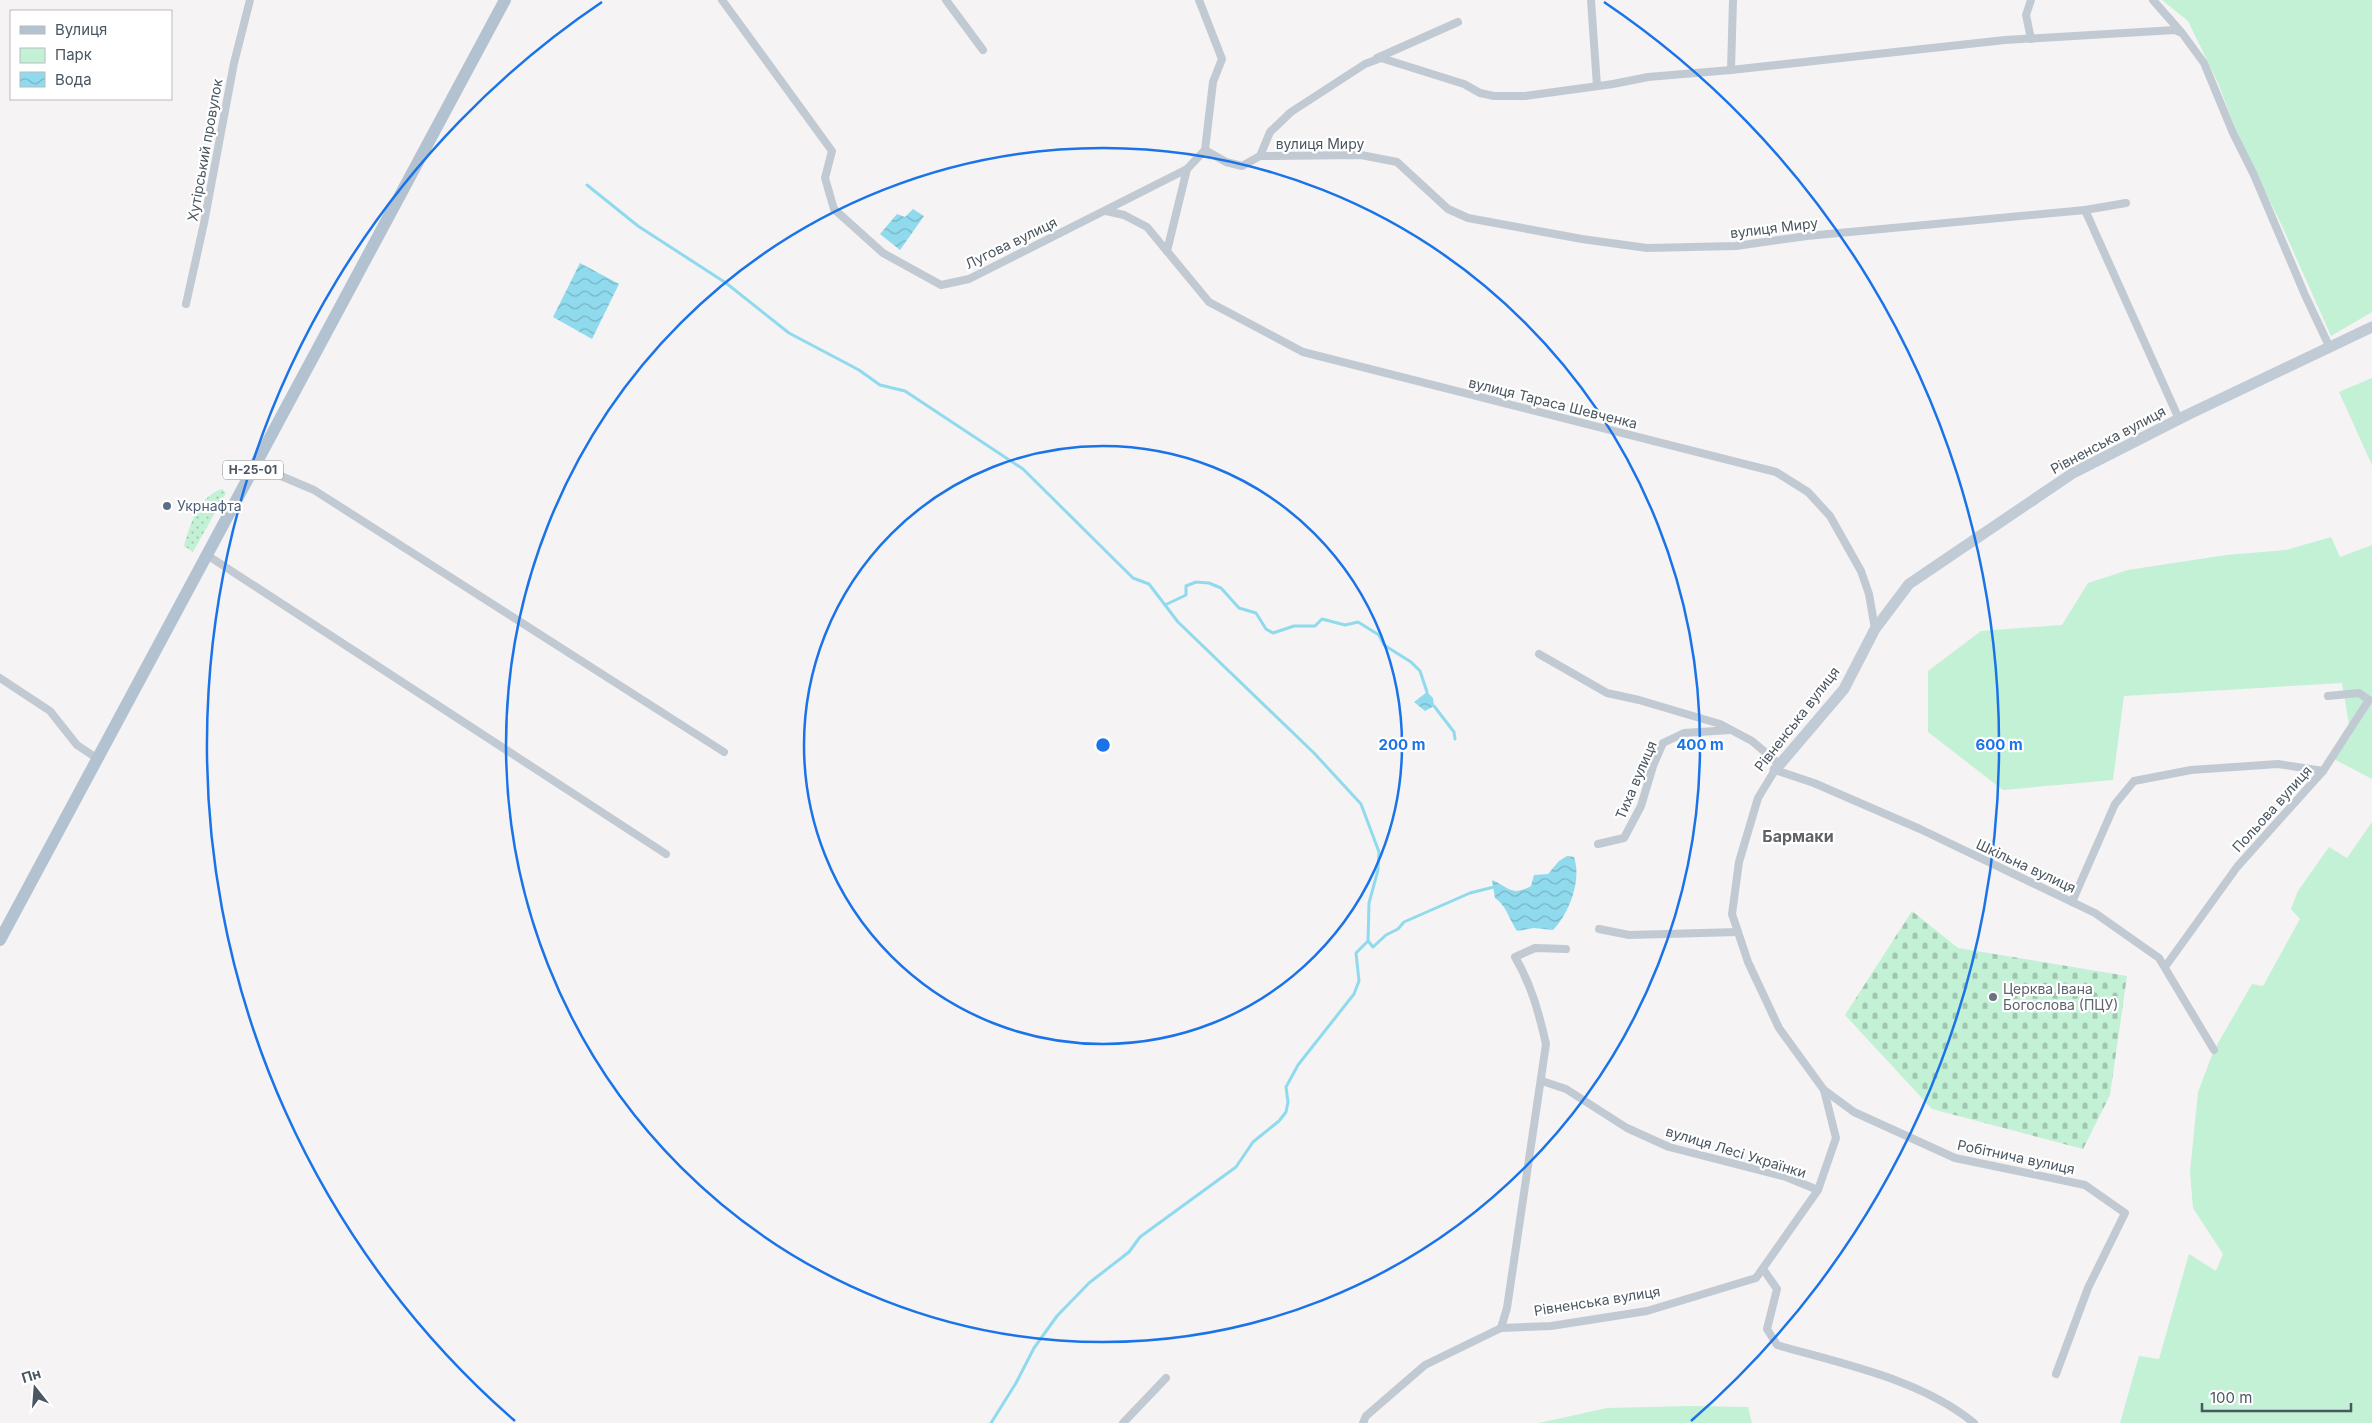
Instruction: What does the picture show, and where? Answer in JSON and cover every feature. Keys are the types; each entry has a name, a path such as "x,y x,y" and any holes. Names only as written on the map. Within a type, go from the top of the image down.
{"main road":[{"name":"Н-25-01","path":"0,940 505,0"}],"street":[{"name":"Хутірський провулок","path":"186,304 204,223 234,63 250,0"},
{"name":"Лугова вулиця","path":"722,0 832,151 825,178 834,209 882,254 941,285 969,279 1187,169"},
{"path":"946,0 983,50"},
{"path":"1167,252 1187,169 1205,150 1213,82 1222,59 1199,0"},
{"path":"1591,0 1597,86"},
{"path":"1731,70 1733,0"},
{"path":"2031,0 2026,15 2031,39"},
{"path":"2153,0 2182,33 2204,63 2233,133 2254,175 2305,295 2330,348"},
{"path":"1205,150 1226,162 1242,166 1260,156 1270,132 1291,112 1373,60 1458,22"},
{"path":"1373,60 1381,58 1391,60 1464,84 1480,93 1494,96 1525,96 1648,77 1731,70 2005,40 2176,30 2182,33"},
{"name":"вулиця Миру","path":"1260,156 1362,155 1397,162 1448,209 1468,218 1582,239 1648,248 1736,246 1807,236 2085,210 2126,204"},
{"path":"2085,210 2179,419"},
{"name":"вулиця Тараса Шевченка","path":"1106,211 1124,215 1147,227 1209,302 1304,352 1776,472 1808,492 1830,516 1861,571 1869,594 1875,629"},
{"name":"Рівненська вулиця","path":"1363,1423 1366,1416 1425,1365 1501,1328 1550,1326 1647,1311 1756,1278 1818,1190 1836,1138 1824,1090 1779,1028 1748,962 1732,914 1739,862 1758,798 1777,767 1844,688 1875,629 1909,584 2072,474 2179,419 2372,327"},
{"path":"255,465 314,490 724,752"},
{"path":"207,556 666,854"},
{"path":"1540,654 1607,693 1648,702 1720,724 1752,741 1777,767"},
{"path":"0,678 50,711 77,745 98,759"},
{"name":"Польова вулиця","path":"2165,967 2237,867 2323,771 2369,700 2359,694 2328,696"},
{"name":"Тиха вулиця","path":"1598,844 1624,838 1641,806 1653,766 1663,743 1684,733 1730,730"},
{"path":"2072,902 2116,804 2134,781 2191,770 2278,764 2323,771"},
{"name":"Шкільна вулиця","path":"1777,767 1920,829 2095,913 2159,958 2214,1050"},
{"path":"1599,929 1629,935 1738,932"},
{"path":"1501,1328 1508,1308 1546,1044 1537,1006 1525,974 1515,957 1535,948 1566,949"},
{"name":"вулиця Лесі Українки","path":"1542,1081 1566,1089 1627,1128 1669,1147 1786,1177 1818,1190"},
{"name":"Робітнича вулиця","path":"1824,1090 1854,1112 1955,1158 2085,1186 2125,1213 2088,1288 2056,1374"},
{"path":"1763,1269 1778,1289 1767,1329 1777,1345 1882,1375 1934,1398 1974,1423"},
{"path":"1123,1423 1166,1378"}],"green space":[{"path":"2162,0 2372,0 2372,312 2331,336 2282,226 2239,138 2218,83 2188,21"},
{"path":"2372,378 2372,465 2339,392"},
{"path":"222,489 226,493 193,552 184,546 192,520 207,498"},
{"path":"2331,537 2340,557 2372,545 2372,779 2332,758 2351,736 2342,683 2124,696 2113,780 2003,790 1928,732 1928,671 1981,631 2062,625 2088,583 2128,570 2226,555 2286,550"},
{"path":"2372,822 2372,1423 2120,1423 2139,1356 2159,1359 2189,1254 2216,1271 2223,1254 2193,1208 2190,1172 2198,1092 2214,1050 2252,984 2263,986 2300,919 2291,909 2298,891 2329,847 2347,858"},
{"path":"1912,911 1958,948 2127,976 2110,1095 2083,1149 1932,1109 1845,1015"},
{"path":"1748,1407 1752,1423 1539,1423 1607,1408"}],"water":[{"path":"913,209 924,216 900,250 880,234 897,214 905,217"},
{"path":"580,263 619,284 592,339 553,317"},
{"path":"1427,692 1433,698 1434,706 1425,711 1414,702"},
{"path":"1567,856 1574,857 1576,866 1575,886 1569,906 1559,923 1553,930 1534,928 1517,931 1505,908 1495,898 1492,880 1510,890 1519,891 1531,886 1534,875 1548,874 1559,861"}],"waterway":[{"path":"587,185 638,226 726,283 789,333 859,370 880,385 905,391 1023,469 1133,578 1149,584 1178,622 1314,753 1361,804 1379,852 1378,870 1369,903 1368,941 1356,953 1359,981 1354,994 1298,1065 1286,1087 1288,1102 1286,1112 1279,1121 1253,1142 1236,1167 1140,1237 1129,1252 1089,1283 1057,1316 1034,1348 1016,1383 991,1423"},
{"path":"1165,605 1186,595 1186,586 1196,582 1209,583 1221,588 1239,608 1256,613 1266,629 1273,633 1294,626 1315,626 1322,619 1345,625 1358,622 1379,635 1384,645 1411,662 1420,671 1427,692"},
{"path":"1434,706 1454,732 1455,739"},
{"path":"1368,941 1373,947 1386,935 1398,929 1404,922 1470,893 1494,887"}],"place":[{"name":"Укрнафта","path":"167,506"},
{"name":"Церква Івана Богослова (ПЦУ)","path":"1993,997"}],"district":[{"name":"Бармаки","path":"1798,836"}]}
